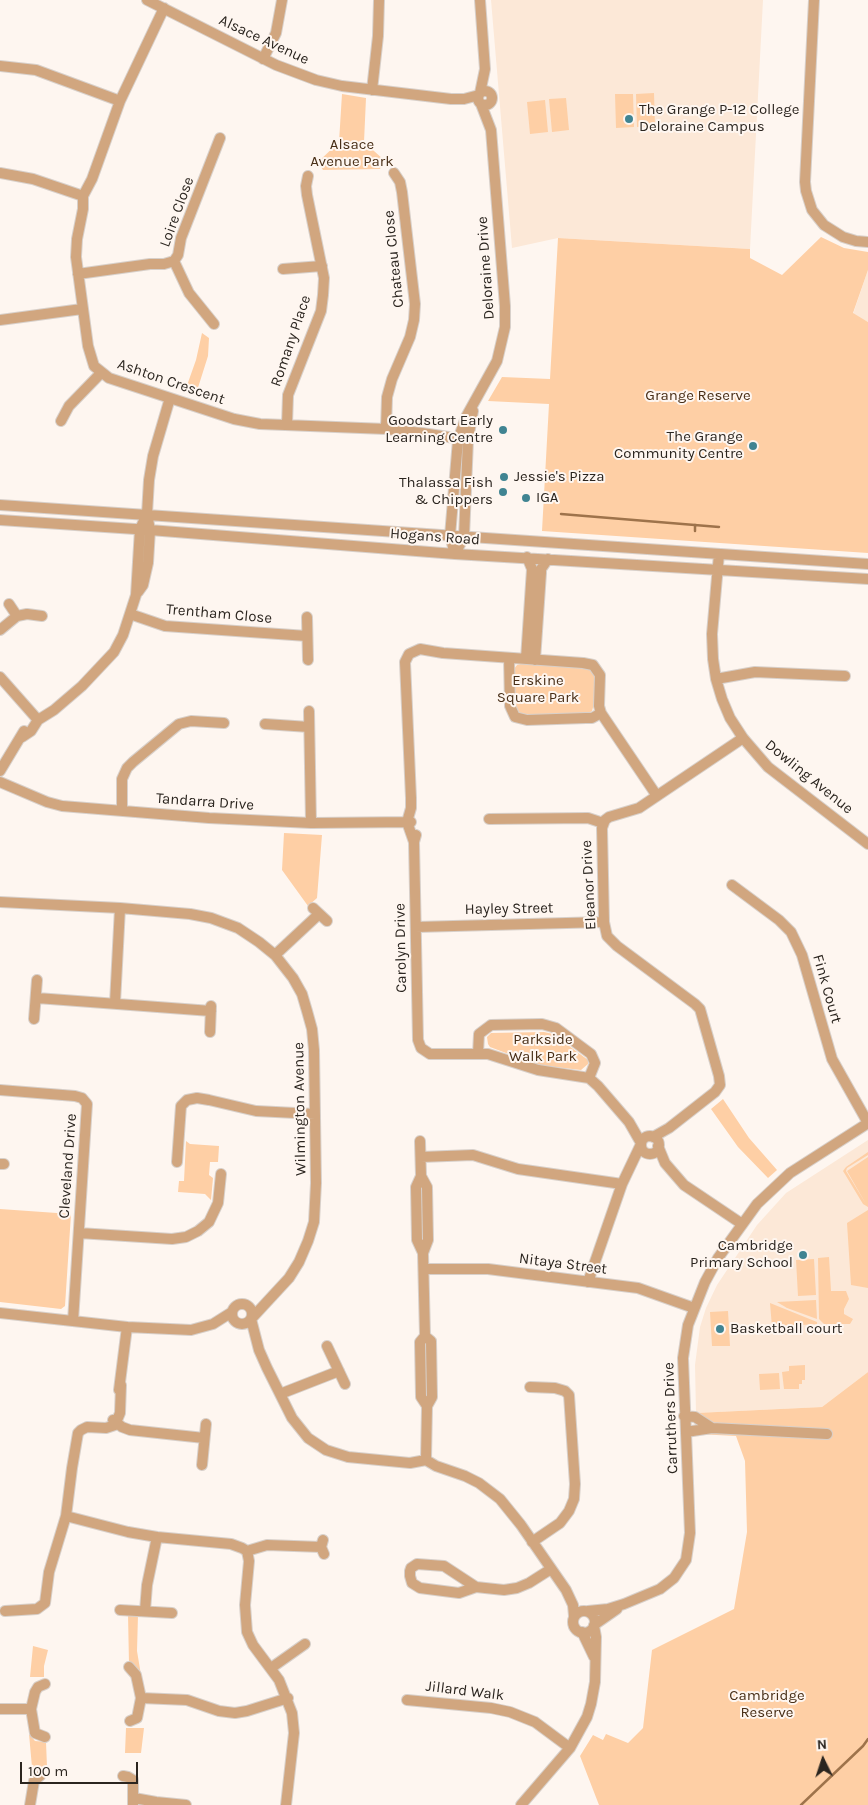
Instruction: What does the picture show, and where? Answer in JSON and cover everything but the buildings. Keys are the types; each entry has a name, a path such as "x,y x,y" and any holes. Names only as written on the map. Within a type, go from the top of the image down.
{"street":[{"name":"Alsace Avenue","path":"147,0 264,59 316,80 372,90 451,99 483,98"},
{"path":"264,59 276,34 282,0"},
{"path":"372,90 378,36 379,0"},
{"name":"Deloraine Drive","path":"455,554 450,536 454,477 463,440 466,417 474,406 499,354 505,318 489,122 483,98 485,75 480,0"},
{"path":"814,0 806,191 812,210 824,225 843,237 868,242"},
{"name":"Ashton Crescent","path":"164,8 120,100 92,179 83,196 76,257 82,309 94,366 109,378 234,419 260,424 386,429 463,440"},
{"path":"0,66 36,70 120,100"},
{"name":"Loire Close","path":"78,274 150,264 164,264 174,261 178,255 181,238 220,138"},
{"name":"Chateau Close","path":"386,429 387,397 392,379 410,337 415,304 402,192 400,182 394,173"},
{"path":"0,174 33,179 83,196"},
{"name":"Romany Place","path":"287,425 287,406 290,388 320,311 324,278 307,196 308,176"},
{"path":"174,261 189,293 214,324"},
{"path":"283,269 322,266"},
{"path":"0,320 82,309"},
{"path":"61,421 69,406 102,373"},
{"path":"0,771 22,737 31,731 36,717 54,710 82,686 114,652 123,635 136,595 147,514 149,480 170,398"},
{"name":"Deloraine Drive","path":"463,440 466,477 464,537"},
{"path":"454,477 466,477"},
{"name":"Hogans Road","path":"0,505 868,564"},
{"name":"Hogans Road","path":"0,520 145,529 455,554 868,579"},
{"path":"455,554 464,537"},
{"name":"Dowling Avenue","path":"719,554 712,634 713,659 716,679 730,718 743,738 768,767 868,844"},
{"path":"759,556 760,572"},
{"path":"526,558 532,569 531,660"},
{"path":"531,660 541,573 548,559"},
{"path":"9,604 17,616"},
{"path":"0,630 17,616 28,614 42,616"},
{"name":"Trentham Close","path":"130,614 165,626 307,636"},
{"path":"307,617 308,660"},
{"path":"401,646 411,656 420,649 442,653 587,663 593,665 600,674 599,706 601,713 657,796"},
{"name":"Carolyn Drive","path":"411,656 405,662 408,691 411,798 414,812 409,822 416,834 414,842 418,1040 424,1052 430,1054 478,1054"},
{"path":"509,658 510,706 515,717 527,720 592,718 601,713"},
{"path":"716,679 755,672 844,676"},
{"path":"0,678 36,717"},
{"path":"309,711 311,823"},
{"path":"122,811 122,779 127,768 140,756 174,727 184,722 224,723"},
{"path":"264,723 309,727"},
{"name":"Eleanor Drive","path":"631,1162 653,1145 669,1128 715,1092 720,1085 720,1076 704,1018 695,1004 610,940 605,930 603,823 609,817 639,808 743,738"},
{"name":"Tandarra Drive","path":"0,782 47,802 62,806 311,823 409,822"},
{"path":"489,819 588,818 603,823"},
{"name":"Fink Court","path":"732,885 779,920 791,932 802,955 832,1059 868,1123"},
{"name":"Wilmington Avenue","path":"3,901 120,908 190,914 211,918 238,928 250,935 275,955 293,978 302,994 312,1030 315,1067 316,1197 314,1222 299,1262 289,1278 252,1318"},
{"path":"115,1003 120,908"},
{"path":"275,955 320,914"},
{"name":"Hayley Street","path":"416,927 604,922"},
{"path":"34,1019 37,980"},
{"path":"37,998 211,1008 210,1032"},
{"path":"589,1078 595,1063 592,1054 556,1028 542,1024 491,1025 479,1034 478,1054 497,1056 538,1070 589,1078 653,1145 665,1163 684,1185 742,1224"},
{"name":"Cleveland Drive","path":"0,1090 75,1096 86,1101 88,1109 73,1321"},
{"path":"177,1162 181,1106 187,1100 197,1098 210,1100 256,1112 315,1114"},
{"path":"629,1122 644,1151 653,1145"},
{"name":"Carruthers Drive","path":"586,1611 608,1609 624,1604 666,1585 679,1572 686,1560 690,1533 683,1358 688,1325 705,1282 718,1258 757,1204 790,1173 868,1123"},
{"path":"420,1141 422,1176 427,1183 428,1192 428,1240 423,1253 425,1336 431,1341 432,1397 427,1406 426,1460"},
{"path":"588,1282 622,1184 641,1144"},
{"path":"421,1157 473,1155 518,1170 622,1184"},
{"path":"79,1232 172,1238 186,1237 198,1231 209,1222 218,1203 221,1174"},
{"name":"Nitaya Street","path":"424,1269 481,1268 644,1290 694,1308"},
{"name":"Wilmington Avenue","path":"245,1304 271,1296"},
{"path":"0,1313 127,1327 191,1330 218,1322 232,1312 237,1305 245,1304 251,1308 259,1350"},
{"path":"232,1312 232,1319 239,1324 259,1350 292,1418 308,1438 326,1450 348,1457 410,1463 426,1460 436,1466 479,1483 500,1499 509,1509 566,1590 594,1618 596,1637 595,1682 591,1704 581,1730 570,1748 521,1805"},
{"path":"205,1327 216,1328 246,1324 252,1318"},
{"path":"114,1422 121,1385 127,1327"},
{"path":"327,1346 345,1384"},
{"path":"280,1394 338,1371"},
{"path":"530,1387 562,1389 569,1395 575,1484 574,1499 565,1517 560,1523 532,1542"},
{"path":"684,1416 695,1417 712,1428"},
{"path":"2,1611 40,1613 47,1608 52,1597 52,1563 66,1516 72,1468 73,1432 76,1424 114,1422 130,1430 204,1438"},
{"path":"202,1464 206,1424"},
{"path":"686,1432 712,1428 827,1434"},
{"path":"66,1516 128,1532 157,1537 231,1544 247,1551 267,1545 323,1547"},
{"path":"145,1611 147,1585 157,1537"},
{"path":"247,1551 249,1561 245,1605 247,1632 253,1645 279,1680 288,1698 292,1713 294,1733 286,1805"},
{"path":"476,1587 444,1566 417,1564 410,1571 412,1583 420,1588 459,1593 476,1587 504,1590 517,1588 551,1569"},
{"path":"566,1590 573,1605 574,1626 582,1632 595,1660"},
{"name":"Carruthers Drive","path":"594,1626 624,1604"},
{"path":"120,1610 172,1613"},
{"path":"574,1616 579,1612 586,1611"},
{"path":"582,1632 588,1631 594,1626"},
{"path":"271,1668 305,1644"},
{"path":"129,1667 136,1675 141,1698 137,1718 130,1721"},
{"path":"45,1684 38,1687 35,1692 31,1709 35,1733 45,1737"},
{"path":"141,1698 187,1700 219,1711 235,1713 247,1712 288,1698"},
{"name":"Jillard Walk","path":"407,1700 492,1708 510,1712 535,1722 570,1748"},
{"path":"0,1709 31,1709"},
{"path":"30,1805 34,1781 40,1776"},
{"path":"123,1776 133,1780 133,1801 186,1805"}],"shaded area":[{"name":"The Grange P-12 College Deloraine Campus","path":"491,0 763,0 750,249 558,238 512,248"},
{"path":"868,270 868,322 853,314"},
{"name":"Cambridge Primary School","path":"868,1140 868,1372 822,1407 696,1413 695,1365 700,1327 706,1308 717,1285 757,1225 786,1193"}],"green space":[{"path":"654,93 655,126 637,127 636,94"},
{"name":"Alsace Avenue Park","path":"342,94 366,98 364,142 384,160 380,169 323,170 318,162 339,142"},
{"path":"615,94 633,94 634,127 616,128"},
{"path":"566,98 569,130 552,132 549,99"},
{"path":"545,100 548,132 530,134 527,102"},
{"name":"Grange Reserve","path":"821,237 844,248 868,252 868,270 853,313 868,322 868,553 542,531 549,404 488,401 502,377 550,379 558,238 750,249 750,258 782,275"},
{"path":"202,333 209,338 208,356 196,394 185,391 196,360"},
{"name":"Erskine Square Park","path":"524,663 589,668 596,674 592,711 589,713 526,715 517,713 513,705 514,669 517,665"},
{"path":"284,833 322,835 317,898 308,906 282,870"},
{"name":"Parkside Walk Park","path":"544,1032 553,1034 588,1060 588,1064 581,1070 538,1065 490,1047 488,1044 487,1037 491,1033"},
{"path":"723,1099 749,1138 777,1170 768,1178 738,1147 711,1109"},
{"path":"186,1141 190,1144 219,1146 218,1162 210,1162 209,1175 213,1178 211,1200 205,1194 178,1192 179,1181 184,1181"},
{"path":"868,1152 868,1155 847,1168 846,1171 866,1204 847,1171 868,1157 868,1207 863,1204 843,1171"},
{"path":"0,1209 71,1214 65,1306 61,1309 0,1302"},
{"path":"868,1210 868,1288 851,1285 847,1223"},
{"path":"829,1257 831,1291 846,1291 849,1299 844,1309 844,1314 853,1319 850,1324 824,1324 819,1319 818,1258"},
{"path":"814,1259 816,1295 798,1296 796,1260"},
{"path":"816,1300 817,1319 787,1308 777,1302"},
{"path":"770,1303 817,1322 817,1324 772,1327"},
{"name":"Basketball court","path":"728,1311 730,1346 712,1346 710,1312"},
{"path":"805,1365 805,1380 802,1380 802,1384 799,1384 799,1389 784,1389 782,1372 789,1371 789,1366"},
{"name":"Cambridge Reserve","path":"868,1372 868,1805 599,1805 580,1756 593,1735 603,1740 606,1734 628,1743 643,1728 652,1650 734,1609 747,1532 745,1461 736,1436 697,1434 696,1413 822,1407"},
{"path":"779,1373 780,1389 760,1390 759,1374"},
{"path":"128,1614 138,1615 137,1651 141,1675 129,1664"},
{"path":"33,1646 48,1650 44,1666 44,1677 30,1677"},
{"path":"126,1728 144,1728 141,1753 125,1753"},
{"path":"29,1734 35,1741 46,1742 47,1767 29,1770 32,1767"}],"waterway":[{"path":"561,514 719,527"},
{"path":"695,525 695,531"},
{"path":"801,1805 868,1739"}],"place":[{"name":"The Grange P-12 College Deloraine Campus","path":"629,119"},
{"name":"Goodstart Early Learning Centre","path":"503,430"},
{"name":"The Grange Community Centre","path":"753,446"},
{"name":"Jessie's Pizza","path":"504,477"},
{"name":"Thalassa Fish & Chippers","path":"503,492"},
{"name":"IGA","path":"526,498"},
{"name":"Cambridge Primary School","path":"803,1255"},
{"name":"Basketball court","path":"720,1329"}]}
